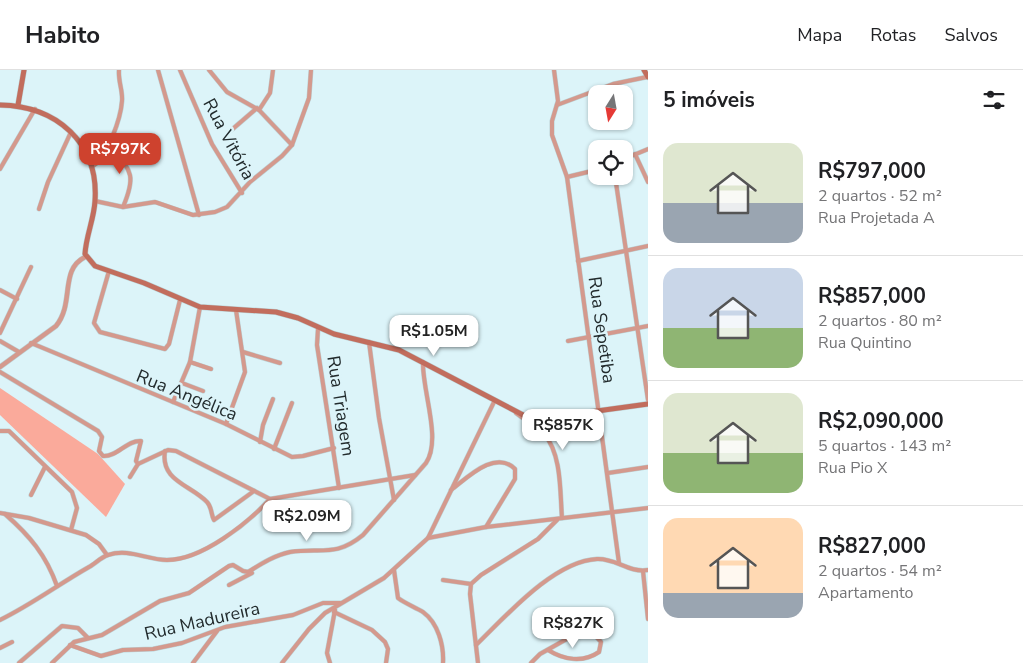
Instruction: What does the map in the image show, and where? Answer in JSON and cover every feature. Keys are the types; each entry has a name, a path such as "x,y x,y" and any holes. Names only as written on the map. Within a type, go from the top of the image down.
{"main road":[{"path":"18,105 24,70"},
{"path":"644,70 648,77"},
{"path":"0,105 18,105 35,109 53,117 71,132 85,151 92,167 95,201 85,257 95,266 144,283 200,307 265,310 298,318 318,329 399,350 494,402 525,416 546,418 648,404"}],"street":[{"path":"92,167 100,160 109,144 121,108 122,95 119,70"},
{"path":"158,70 198,215"},
{"name":"Rua Vitória","path":"180,70 212,144 242,192"},
{"path":"209,70 231,96 247,101 258,109 292,145"},
{"path":"228,133 258,109 270,93 273,70"},
{"path":"95,201 123,207 156,202 188,214 198,215 222,210 232,203 292,145 309,98 311,70"},
{"name":"Rua Sepetiba","path":"554,70 557,105 552,121 552,135 567,177 619,563"},
{"path":"557,105 613,84 648,77"},
{"path":"0,170 35,109"},
{"path":"39,209 48,182 71,132"},
{"path":"109,144 130,171 132,180 123,207"},
{"path":"648,149 634,154 648,182"},
{"path":"123,163 155,154"},
{"path":"567,177 588,172"},
{"path":"617,185 648,400"},
{"path":"578,261 648,246"},
{"path":"0,368 61,319 68,302 71,271 76,262 85,257"},
{"path":"0,333 31,267"},
{"path":"109,272 94,323 100,332 165,349 169,344 180,300"},
{"path":"0,290 17,299"},
{"path":"173,402 190,362 200,307"},
{"path":"226,424 245,378 236,310"},
{"path":"568,341 648,326"},
{"name":"Rua Triagem","path":"318,329 317,345 339,488"},
{"path":"0,341 19,352"},
{"path":"369,342 379,418 394,500"},
{"name":"Rua Angélica","path":"31,344 226,424 274,449 297,457 334,448"},
{"path":"243,352 280,363"},
{"path":"190,362 211,369"},
{"path":"52,663 70,645 80,639 102,635 160,601 189,594 229,566 236,566 245,572 276,556 291,552 331,551 347,547 363,535 429,458 432,446 422,374 423,362"},
{"path":"0,372 98,431 102,437 99,450 103,456 109,456 135,441 141,441 136,460 138,464"},
{"path":"182,383 203,391"},
{"path":"260,442 263,425 273,399"},
{"path":"282,663 309,629 340,603 366,590 394,570 428,538 494,402"},
{"path":"274,449 292,403"},
{"path":"514,412 536,427 550,442 557,466 560,519"},
{"path":"0,431 9,431 72,492 76,500 76,516 71,530"},
{"path":"165,451 165,461 169,473 208,502 214,520 254,491"},
{"path":"130,477 138,464 165,451 176,451 270,499"},
{"path":"450,491 487,465 502,462 512,466 516,474 515,479 486,528"},
{"path":"31,494 45,467"},
{"path":"608,473 648,467"},
{"path":"0,620 107,555 134,552 168,560 191,555 204,549 248,520 270,499 415,476"},
{"path":"428,538 486,528 648,508"},
{"path":"2,514 29,518 93,538 107,555"},
{"path":"2,514 24,531 41,551 57,586"},
{"path":"478,663 470,594 471,584 481,575 538,539 560,519"},
{"path":"476,644 541,585 566,568 594,559 608,559 628,569 645,570 648,619"},
{"path":"229,585 254,571 256,567"},
{"path":"394,570 398,598 428,617 438,633 444,653 442,663"},
{"path":"444,580 471,584"},
{"name":"Rua Madureira","path":"70,645 101,656 123,650 167,646 217,630 284,618 323,603 340,603"},
{"path":"330,663 327,653 336,606"},
{"path":"334,612 380,636 388,649 386,663"},
{"path":"19,663 62,626 78,628 88,638"},
{"path":"193,663 217,630"},
{"path":"531,663 548,650 581,631 592,632 602,642 599,652 584,658 568,659 548,650"},
{"path":"0,648 12,642"}],"shaded area":[{"path":"0,388 98,454 125,484 106,517 0,415"}]}
